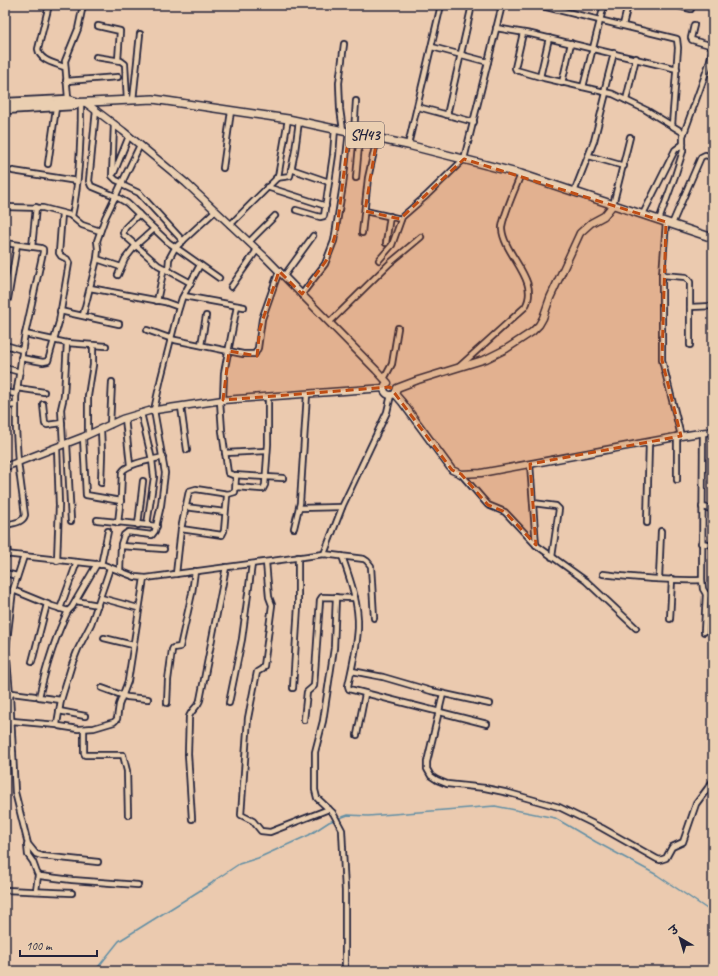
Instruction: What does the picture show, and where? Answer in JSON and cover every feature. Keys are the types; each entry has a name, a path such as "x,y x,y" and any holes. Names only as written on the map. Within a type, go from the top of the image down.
{"main road":[{"name":"SH43","path":"5,106 160,100 288,118 408,145 520,174 713,238"}],"street":[{"path":"49,5 38,52 43,58 64,67"},
{"path":"68,98 64,67 66,57 78,30 83,5"},
{"path":"408,145 442,5"},
{"path":"447,115 472,5"},
{"path":"379,260 392,245 401,219 464,159 502,5"},
{"path":"538,5 677,39 677,69 672,125"},
{"path":"583,88 604,5"},
{"path":"623,25 628,5"},
{"path":"675,5 691,9"},
{"path":"677,480 679,436 662,360 662,275 666,222 683,151 684,133 709,64 713,47 692,40 694,25"},
{"path":"98,26 120,31 118,60"},
{"path":"496,28 549,38 677,69"},
{"path":"523,33 515,69 517,71 613,94 672,125 684,133"},
{"path":"130,100 140,34"},
{"path":"540,77 549,38"},
{"path":"562,83 571,43"},
{"path":"344,44 339,83 340,109 351,132 356,178"},
{"path":"432,47 488,62"},
{"path":"574,192 594,141 614,54"},
{"path":"96,57 124,62 126,66 130,100"},
{"path":"626,100 636,58"},
{"path":"66,81 118,77"},
{"path":"5,101 68,98 84,103 96,110 186,183 230,224 330,322 385,383"},
{"path":"302,294 325,264 334,241 356,101"},
{"path":"5,111 74,107 84,103"},
{"path":"72,216 77,181 84,103"},
{"path":"418,107 474,122"},
{"path":"48,164 56,108"},
{"path":"96,110 89,184 115,196 126,203 175,248 219,278"},
{"path":"222,168 231,111"},
{"path":"230,224 278,175 288,118"},
{"path":"276,178 288,177 291,169 300,121"},
{"path":"114,124 112,176 122,184 139,193 183,241"},
{"path":"296,210 322,217 325,212 335,128"},
{"path":"112,176 129,136"},
{"path":"398,328 392,364 385,383 385,392 394,392 418,380 486,359 506,349 536,329 543,318 550,298 580,233 591,223 604,216 613,205 624,166 630,137"},
{"path":"362,233 368,178 377,138"},
{"path":"643,214 675,150 683,144"},
{"path":"83,315 97,258 97,241 100,231 140,145"},
{"path":"666,222 701,157 705,155 713,157"},
{"path":"589,156 624,166"},
{"path":"291,169 329,182"},
{"path":"14,172 77,181"},
{"path":"457,368 525,307 530,295 528,284 503,236 502,226 520,174"},
{"path":"267,187 326,206"},
{"path":"5,207 36,207 62,213 72,216 82,224 100,231"},
{"path":"32,247 36,207"},
{"path":"157,301 169,259 175,248 215,211"},
{"path":"365,211 401,219"},
{"path":"21,358 47,362 54,340 69,263 67,259 59,253 62,213"},
{"path":"139,214 123,231 124,235 155,263 190,282"},
{"path":"249,242 276,216"},
{"path":"386,243 390,216"},
{"path":"118,275 125,258 136,245 154,229"},
{"path":"284,276 313,236"},
{"path":"330,322 390,263 420,237"},
{"path":"5,243 43,249 22,350 16,394 18,462 26,515 24,520 5,526 6,554 99,565 135,577 144,578 324,554 364,559 370,564 374,618"},
{"path":"8,300 17,245"},
{"path":"230,287 257,250"},
{"path":"97,258 121,267"},
{"path":"120,571 123,536 128,532 152,535 154,534 157,526 164,491 165,473 154,410 170,338 184,296 200,265"},
{"path":"147,330 170,338 253,355 257,352 262,319 279,271"},
{"path":"662,275 686,277 690,282 690,345"},
{"path":"90,288 180,307"},
{"path":"184,296 244,307"},
{"path":"237,306 224,373 222,401 225,453 228,473 236,475 283,478"},
{"path":"690,307 713,306"},
{"path":"60,311 119,324"},
{"path":"201,345 206,316"},
{"path":"25,334 67,343 106,346"},
{"path":"57,560 62,445 61,409 64,396 67,343"},
{"path":"5,345 22,350"},
{"path":"93,345 93,365 88,396 86,435 86,495 121,501"},
{"path":"5,368 20,372"},
{"path":"110,425 112,382"},
{"path":"5,467 126,418 154,410 222,401 307,394 394,383 394,392 387,412 342,507 324,554"},
{"path":"17,388 44,392"},
{"path":"5,392 16,394"},
{"path":"394,392 452,470 461,474 488,505 505,512 536,545 597,590 636,628"},
{"path":"294,528 299,508 307,413 307,394"},
{"path":"236,487 263,489 265,485 268,397"},
{"path":"43,404 45,424 62,423"},
{"path":"5,406 16,406"},
{"path":"181,407 187,450"},
{"path":"142,413 154,477 146,526"},
{"path":"126,418 130,466"},
{"path":"101,428 101,483"},
{"path":"461,474 481,473 713,431"},
{"path":"703,432 701,543 702,580 703,589 706,594 704,632"},
{"path":"647,523 649,442"},
{"path":"62,445 71,521"},
{"path":"225,453 267,451"},
{"path":"118,523 121,501 122,472 124,469 163,457"},
{"path":"530,464 536,545"},
{"path":"176,574 181,529 188,492 193,489 234,494 236,487 236,475"},
{"path":"138,525 143,482"},
{"path":"181,529 222,535 224,531 228,494"},
{"path":"533,503 556,506 559,509 552,557"},
{"path":"185,507 225,512"},
{"path":"299,508 342,507"},
{"path":"702,507 713,509"},
{"path":"97,520 157,526"},
{"path":"61,700 39,697 52,647 68,612 99,565 108,531"},
{"path":"659,578 662,531"},
{"path":"701,543 713,545"},
{"path":"121,546 164,549"},
{"path":"24,556 13,590 7,620 6,649 8,695 12,721 14,785 28,844 28,855 33,862 38,875 36,891"},
{"path":"342,556 355,598 358,627 356,649 348,686 349,689 487,724"},
{"path":"293,688 298,606 298,557"},
{"path":"60,610 77,562"},
{"path":"266,562 269,597 272,605 264,666 257,672 248,718 241,815 253,821 261,830 270,832 329,809"},
{"path":"229,704 242,638 252,564"},
{"path":"192,819 188,754 190,717 191,712 200,700 226,567"},
{"path":"57,725 61,700 72,664 91,624 110,568"},
{"path":"167,703 172,648 180,647 192,593 195,571"},
{"path":"5,573 17,576"},
{"path":"603,574 702,580"},
{"path":"12,721 84,729 94,728 116,721 119,704 128,681 138,608 144,578"},
{"path":"670,619 672,579"},
{"path":"13,590 68,612"},
{"path":"706,594 713,596"},
{"path":"304,720 307,692 314,686 320,600 322,597 355,598"},
{"path":"336,597 334,648 323,721 315,755 314,790 316,796 333,813 342,830 345,891 344,971"},
{"path":"101,598 138,608"},
{"path":"76,601 98,605"},
{"path":"32,662 47,604"},
{"path":"104,638 133,645"},
{"path":"352,670 443,694 490,704"},
{"path":"102,688 123,696 148,699"},
{"path":"8,695 12,693 34,696"},
{"path":"357,735 365,694"},
{"path":"443,694 427,762 427,769 431,776 447,784 485,788 559,807 602,828 660,860 666,858 672,847 683,842 696,804 713,781"},
{"path":"59,711 85,716"},
{"path":"84,729 85,755 123,755 127,771 128,815"},
{"path":"5,753 13,753"},
{"path":"28,844 36,854 42,856 98,862"},
{"path":"38,875 72,880 138,885"},
{"path":"5,890 72,893"}],"highlighted area":[{"path":"349,131 377,138 365,211 400,219 464,159 666,222 662,360 681,436 530,464 536,545 505,512 488,505 461,474 452,470 390,387 223,400 229,351 257,356 260,328 279,271 302,294 328,258 337,229"}],"waterway":[{"path":"95,971 119,941 212,883 239,864 258,858 309,835 329,822 348,815 368,816 495,806 555,818 657,875 713,913"}]}
